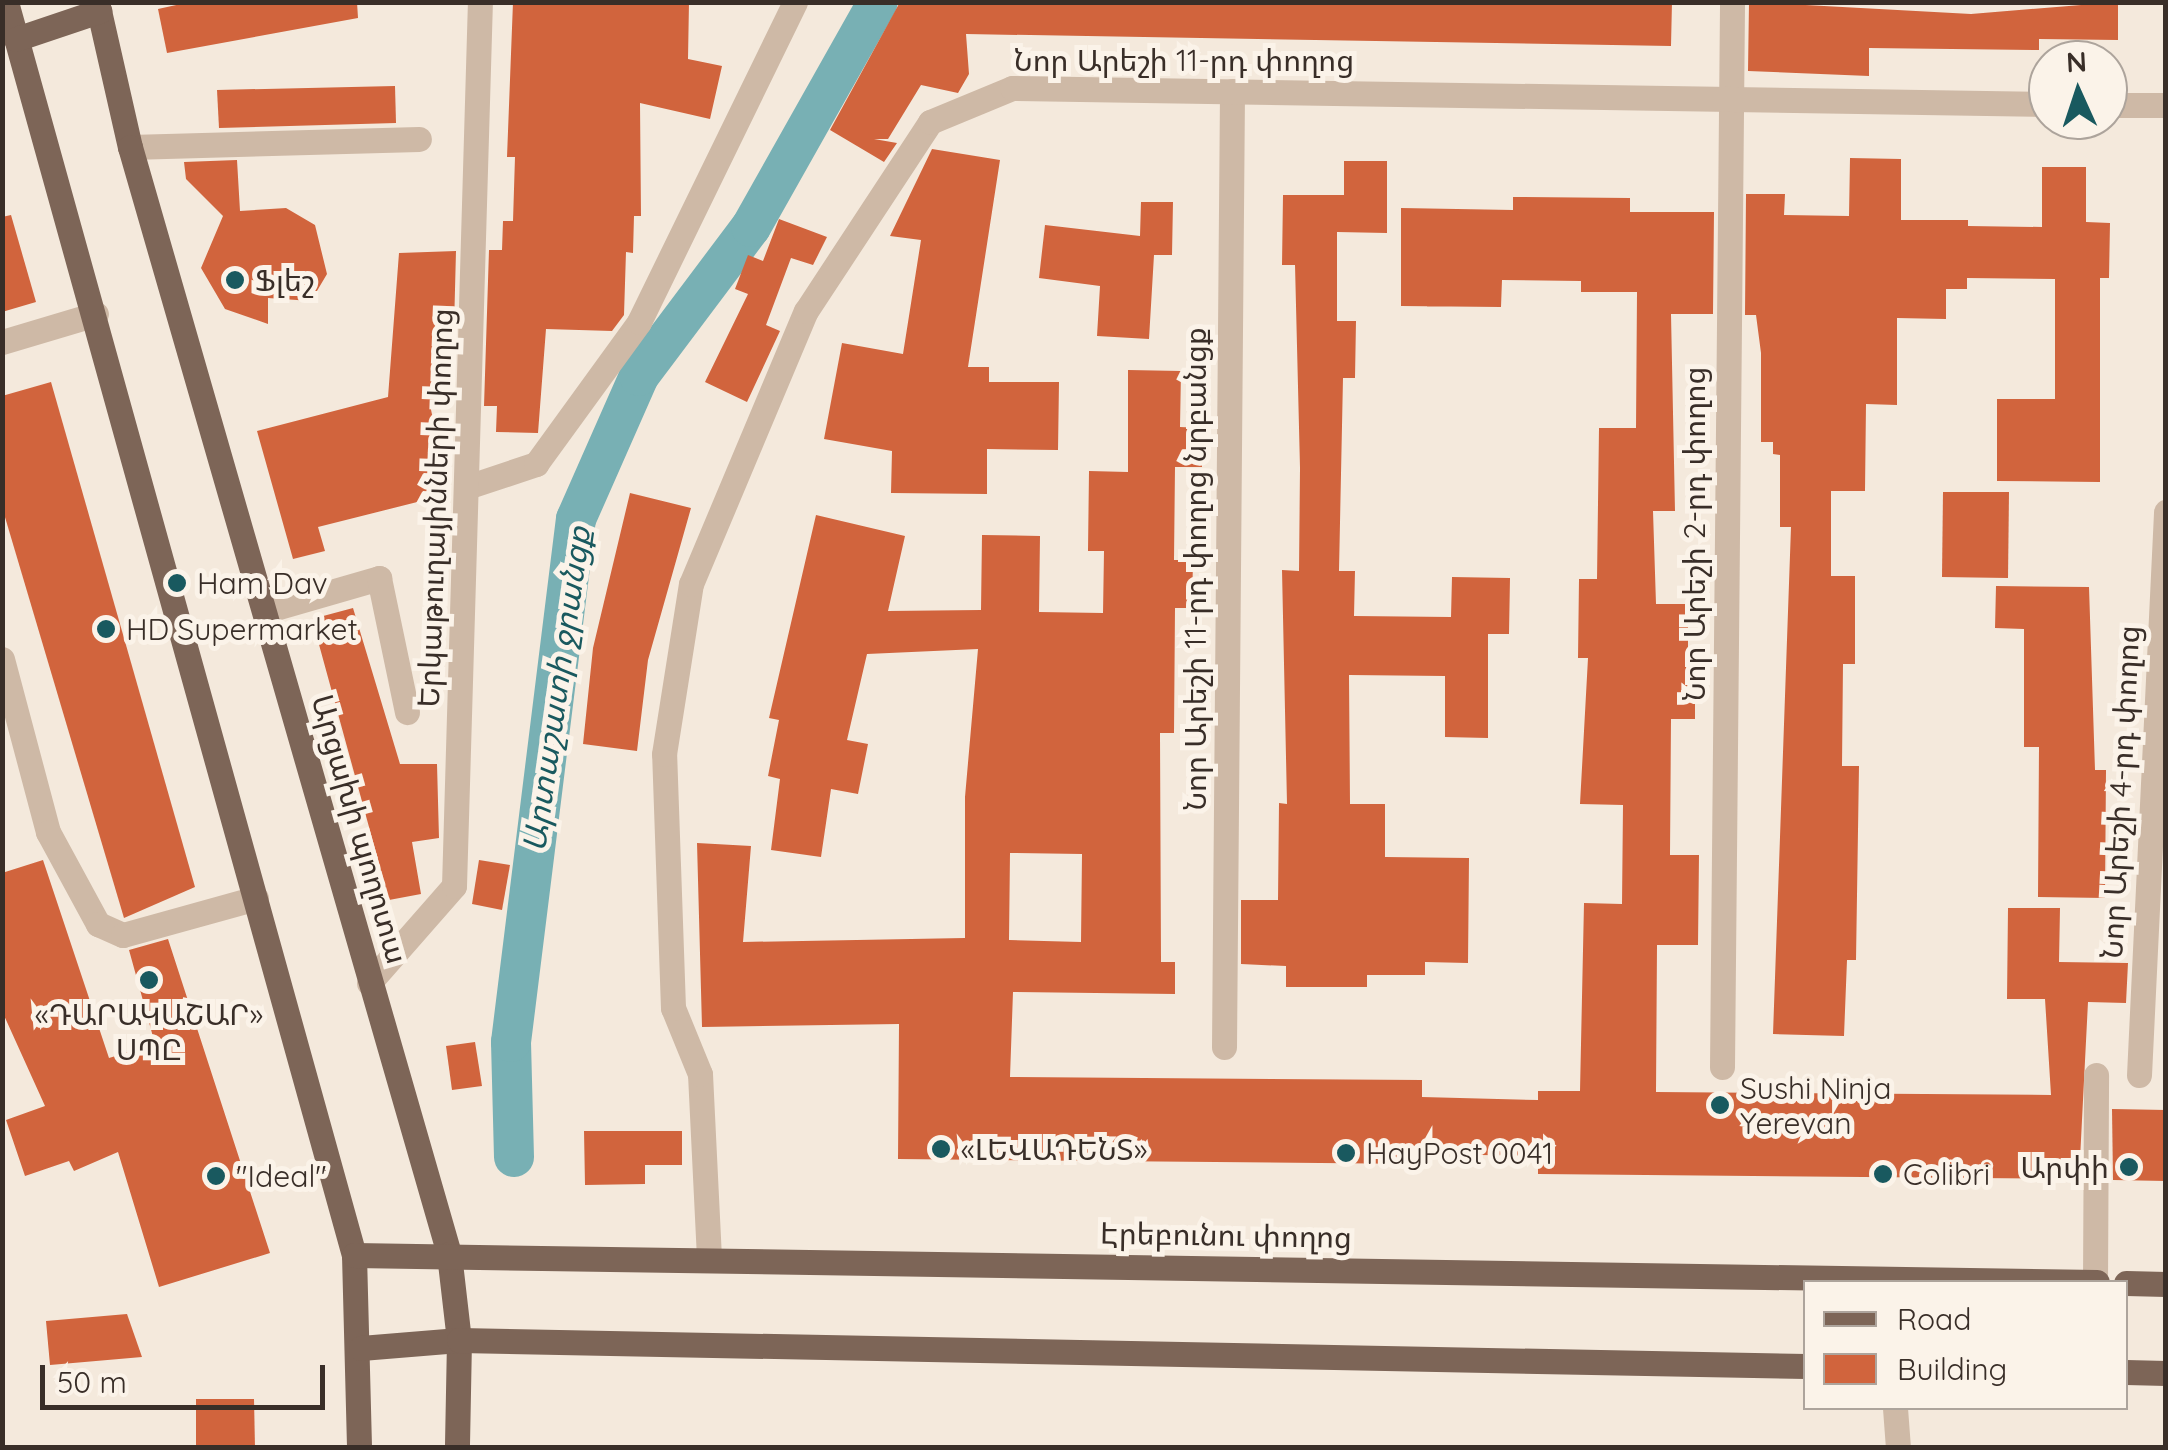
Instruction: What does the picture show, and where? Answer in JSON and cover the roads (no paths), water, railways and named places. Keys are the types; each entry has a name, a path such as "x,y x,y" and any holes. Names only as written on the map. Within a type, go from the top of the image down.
{"main road":[{"path":"6,2 96,314 354,1255 362,1348 359,1448"},
{"path":"16,39 98,7"},
{"name":"Արցախի պողոտա","path":"98,7 130,147 449,1254 459,1340 457,1448"},
{"name":"Էրեբունու փողոց","path":"354,1255 1980,1280"},
{"path":"2128,1283 2166,1284"},
{"path":"362,1348 459,1340 1803,1366"},
{"path":"2128,1372 2166,1373"}],"street":[{"name":"Երկաթուղայինների փողոց","path":"369,984 454,886 470,486 480,2"},
{"path":"470,486 536,464 639,322 795,2"},
{"name":"Նոր Արեշի 2-րդ փողոց","path":"1722,1066 1732,2"},
{"name":"Նոր Արեշի 11-րդ փողոց","path":"709,1258 700,1074 673,1008 664,754 690,584 806,311 930,122 1012,88 2028,104"},
{"name":"Նոր Արեշի 11-րդ փողոց նրբանցք","path":"1224,1047 1232,91"},
{"path":"2128,104 2166,105"},
{"path":"130,147 419,139"},
{"path":"2,342 96,314"},
{"name":"Նոր Արեշի 4-րդ փողոց","path":"2139,1075 2166,512"},
{"path":"265,611 379,578 407,712"},
{"path":"2,659 48,832 98,924 124,934 256,898"},
{"path":"2096,1075 2096,1280"},
{"path":"1895,1410 1898,1448"}],"waterway":[{"name":"Արտաշատի ջրանցք","path":"514,1157 511,1042 576,519 639,376 751,227 878,2"}],"place":[{"name":"Ֆլեշ","path":"235,280"},
{"name":"Ham Dav","path":"177,583"},
{"name":"HD Supermarket","path":"106,629"},
{"name":"«ԴԱՐԱԿԱՇԱՐ» ՍՊԸ","path":"149,980"},
{"name":"Sushi Ninja Yerevan","path":"1720,1105"},
{"name":"«ԼԵՎԱԴԵՆՏ»","path":"941,1149"},
{"name":"HayPost 0041","path":"1346,1153"},
{"name":"Արփի","path":"2129,1167"},
{"name":"Colibri","path":"1883,1174"},
{"name":"\"Ideal\"","path":"216,1176"}]}
